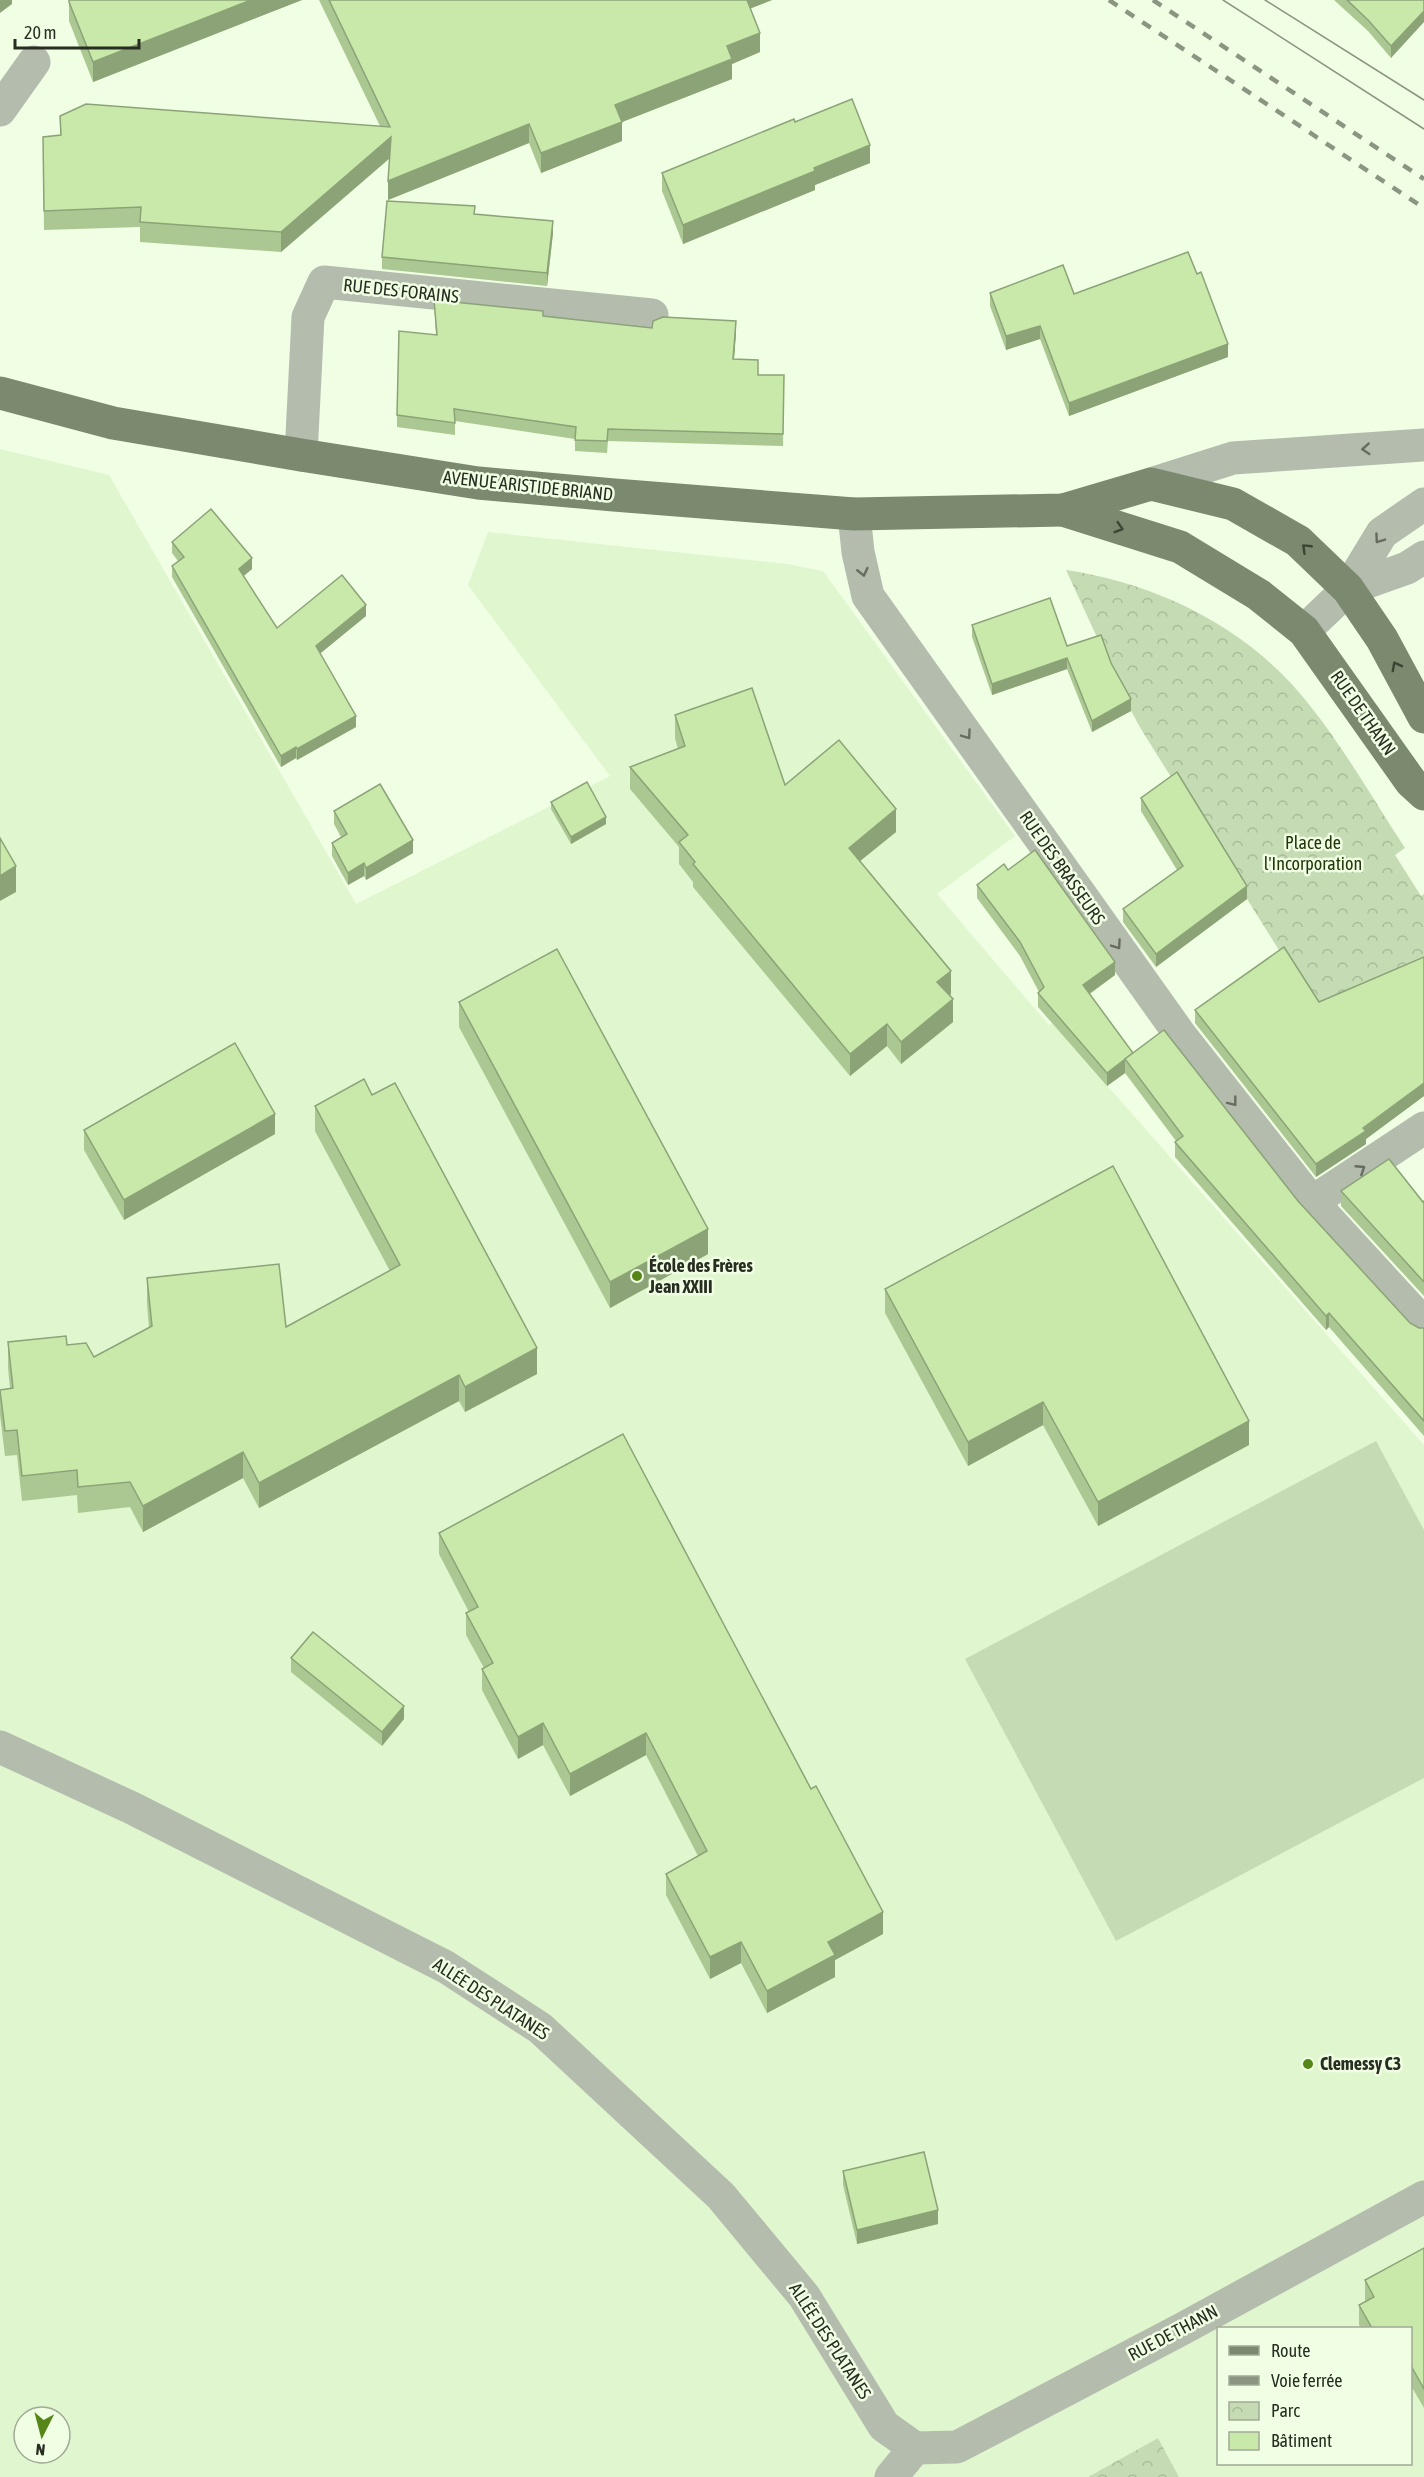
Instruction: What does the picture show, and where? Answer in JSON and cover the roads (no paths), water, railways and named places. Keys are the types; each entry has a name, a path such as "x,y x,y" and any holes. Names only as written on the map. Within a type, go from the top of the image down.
{"main road":[{"name":"AVENUE ARISTIDE BRIAND","path":"0,393 113,423 478,483 854,514 1063,510 1151,484"},
{"path":"1151,484 1233,504 1298,541 1348,589 1382,639 1424,717"},
{"name":"AVENUE ARISTIDE BRIAND","path":"1063,510 1180,547 1259,596 1304,631"},
{"name":"RUE DE THANN","path":"1304,631 1411,782 1424,794"}],"street":[{"path":"0,110 34,62"},
{"name":"RUE DES FORAINS","path":"301,455 308,317 324,282 652,315"},
{"path":"1151,484 1233,458 1424,445"},
{"path":"1304,631 1348,589 1382,533 1424,504"},
{"name":"RUE DES BRASSEURS","path":"854,514 858,552 868,596 1181,1036 1312,1202 1424,1324"},
{"path":"1348,589 1407,568 1424,557"},
{"path":"1312,1202 1424,1128"},
{"name":"ALLÉE DES PLATANES","path":"0,1747 132,1808 446,1967 540,2028 720,2196 804,2296 884,2426 915,2448"},
{"name":"RUE DE THANN","path":"915,2448 957,2447 1182,2329 1424,2197"},
{"path":"891,2477 915,2448"}],"tram line":[{"path":"1223,0 1424,129"},
{"path":"1265,0 1424,100"}],"railway":[{"path":"1109,0 1424,208"},
{"path":"1153,0 1424,179"}],"place":[{"name":"École des Frères Jean XXIII","path":"637,1276"},
{"name":"Clemessy C3","path":"1308,2064"}],"park label":[{"name":"Place de l'Incorporation","path":"1313,853"}]}
